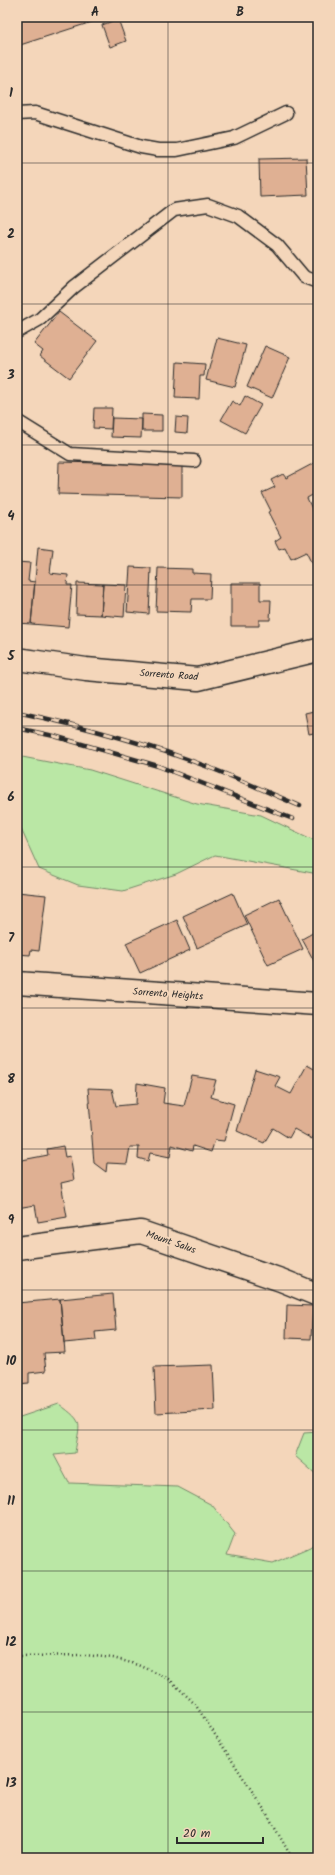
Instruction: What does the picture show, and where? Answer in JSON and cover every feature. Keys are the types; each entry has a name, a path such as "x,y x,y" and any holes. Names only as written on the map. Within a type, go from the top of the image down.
{"street":[{"name":"Sorrento Road","path":"17,659 86,669 198,679 318,650"},
{"name":"Sorrento Heights","path":"17,983 318,1004"},
{"name":"Mount Salus","path":"17,1248 141,1232 281,1280 318,1295"}],"lane":[{"path":"17,114 35,113 141,147 158,150 177,150 234,138 286,113"},
{"path":"17,332 40,319 74,287 174,210 208,205 238,216 277,245 304,277 318,282"},
{"path":"17,421 70,454 194,462"}],"path":[{"path":"17,1656 85,1655 113,1658 139,1665 170,1679 195,1704 267,1814 292,1858"}],"green space":[{"path":"17,756 90,770 197,804 261,815 318,842 318,874 215,855 176,874 123,891 78,885 39,869 17,820"},
{"path":"59,1404 77,1420 79,1424 75,1453 54,1455 69,1483 178,1487 212,1505 235,1534 227,1555 273,1563 310,1547 318,1540 318,1858 17,1858 17,1418"},
{"path":"318,1432 318,1476 295,1456 304,1433"}],"building":[{"path":"17,17 97,17 98,20 17,46"},
{"path":"118,19 126,41 110,47 102,25"},
{"path":"306,158 308,195 260,197 259,159"},
{"path":"59,312 97,341 69,378 40,356 43,351 34,344"},
{"path":"217,338 246,345 235,387 206,380"},
{"path":"265,346 290,357 272,398 247,387"},
{"path":"177,362 205,364 204,376 200,376 199,399 175,398"},
{"path":"245,396 261,405 245,433 221,420 232,401 240,406"},
{"path":"94,408 112,408 111,429 93,428"},
{"path":"142,414 162,415 162,431 142,431"},
{"path":"176,417 188,418 187,433 175,432"},
{"path":"112,418 142,419 141,438 111,437"},
{"path":"318,461 318,492 307,498 313,511 318,509 318,571 316,572 306,552 291,559 285,547 279,549 275,541 281,537 268,512 271,511 262,493 275,487 271,480 283,474 286,478"},
{"path":"59,462 182,465 182,497 58,494"},
{"path":"38,547 53,549 50,573 68,575 67,585 72,585 68,627 31,624"},
{"path":"17,562 30,563 28,581 35,582 31,624 17,623"},
{"path":"130,567 151,568 149,614 127,612"},
{"path":"158,568 192,569 192,573 211,574 210,599 192,599 191,612 156,611"},
{"path":"77,583 103,584 101,615 76,614"},
{"path":"231,583 260,583 260,600 271,600 270,620 259,620 259,626 231,626"},
{"path":"103,584 126,585 124,617 101,615"},
{"path":"318,710 318,732 309,734 305,713"},
{"path":"17,892 46,895 39,951 31,950 30,955 17,954"},
{"path":"233,893 247,925 197,948 183,916"},
{"path":"279,898 303,949 268,965 244,915"},
{"path":"177,920 190,950 140,973 126,943"},
{"path":"318,930 318,968 302,939"},
{"path":"307,1065 318,1071 318,1128 312,1139 294,1129 289,1138 273,1128 264,1143 237,1131 255,1069 280,1077 275,1086 291,1094"},
{"path":"192,1076 216,1080 211,1097 234,1104 224,1141 215,1140 211,1152 193,1146 192,1151 172,1145 170,1157 150,1153 148,1161 138,1158 139,1147 130,1147 127,1164 107,1163 106,1172 94,1163 88,1088 112,1089 116,1106 136,1104 137,1083 165,1088 163,1103 184,1106"},
{"path":"63,1146 65,1157 70,1156 74,1180 61,1183 67,1217 38,1222 35,1205 17,1208 17,1161 48,1155 47,1149"},
{"path":"113,1294 116,1330 95,1332 96,1340 64,1343 60,1299"},
{"path":"60,1299 65,1352 44,1353 46,1371 29,1373 29,1383 17,1384 17,1303"},
{"path":"287,1305 313,1306 311,1339 286,1338"},
{"path":"213,1365 215,1410 156,1413 154,1367"}],"railway":[{"path":"17,712 90,729 161,750 220,772 300,806"},
{"path":"17,728 54,736 158,766 293,819"}]}
